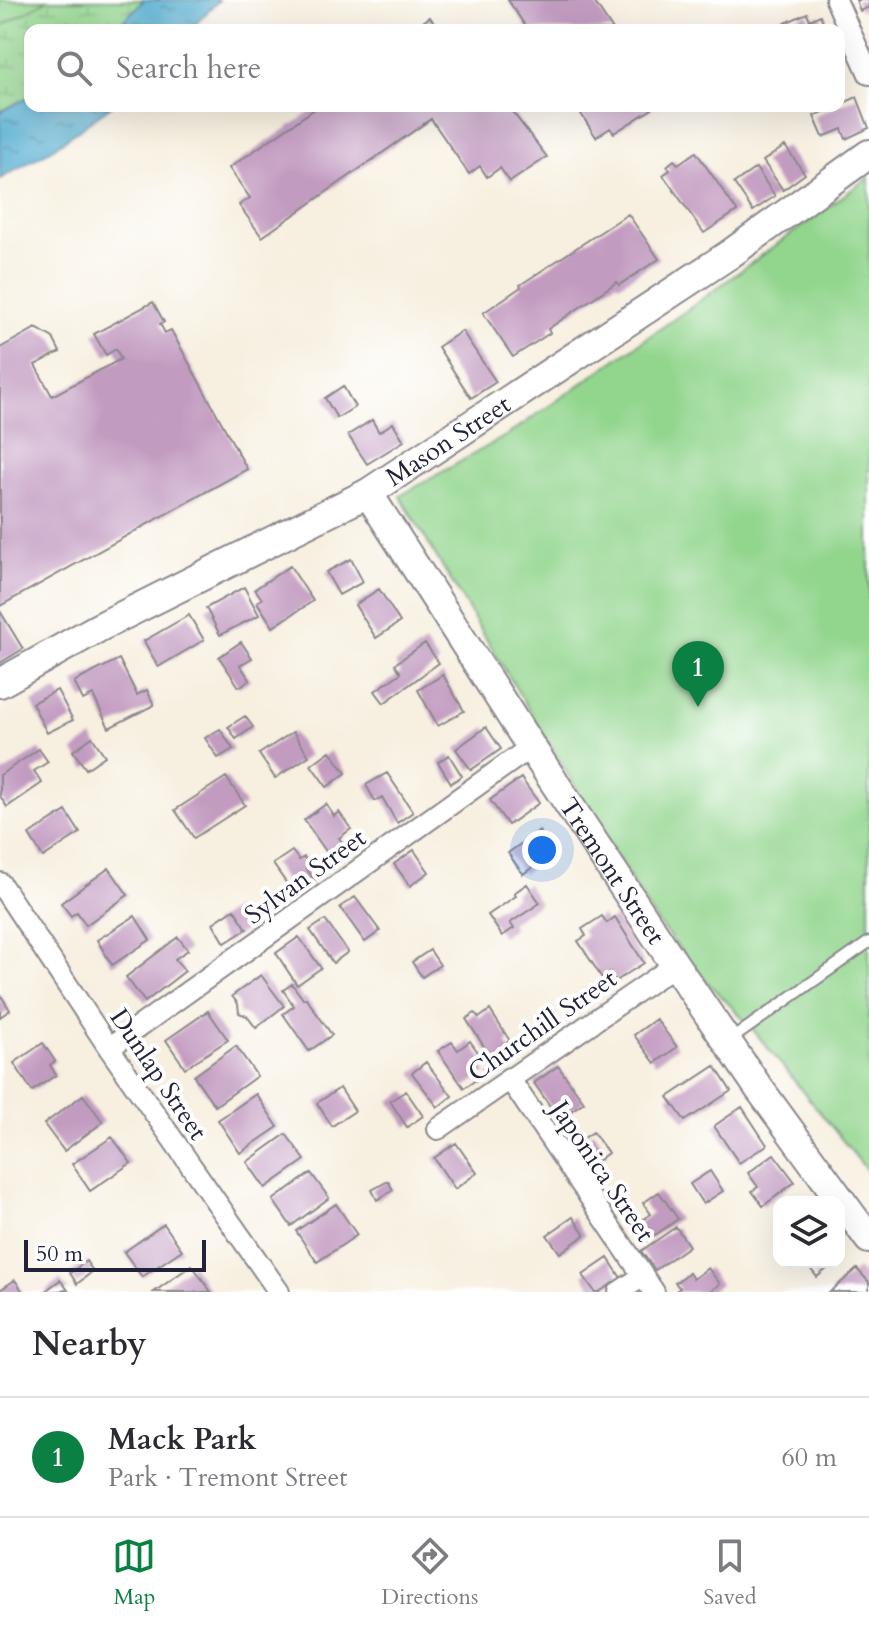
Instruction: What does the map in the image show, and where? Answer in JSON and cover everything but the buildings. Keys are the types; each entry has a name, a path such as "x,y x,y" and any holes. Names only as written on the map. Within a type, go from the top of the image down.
{"street":[{"path":"836,0 869,74"},
{"name":"Mason Street","path":"0,683 98,628 368,493 730,254 869,154"},
{"name":"Tremont Street","path":"368,493 675,965 869,1239"},
{"name":"Sylvan Street","path":"109,1048 531,747"},
{"name":"Dunlap Street","path":"0,883 109,1048 279,1292"},
{"name":"Churchill Street","path":"438,1129 675,965"},
{"name":"Japonica Street","path":"509,1078 648,1284"},
{"path":"619,1292 648,1284"}],"lane":[{"path":"727,1042 869,942"}],"green space":[{"path":"0,0 48,0 0,27"},
{"path":"48,0 144,0 120,24 24,24 24,99 0,112 0,27"},
{"path":"869,177 869,1173 750,1026 696,970 655,919 400,496 509,434 687,310"}],"water":[{"path":"144,0 219,0 196,24 120,24"},
{"path":"24,99 24,112 103,112 52,149 0,179 0,112"}],"place":[{"name":"Mack Park","path":"698,707"}]}
